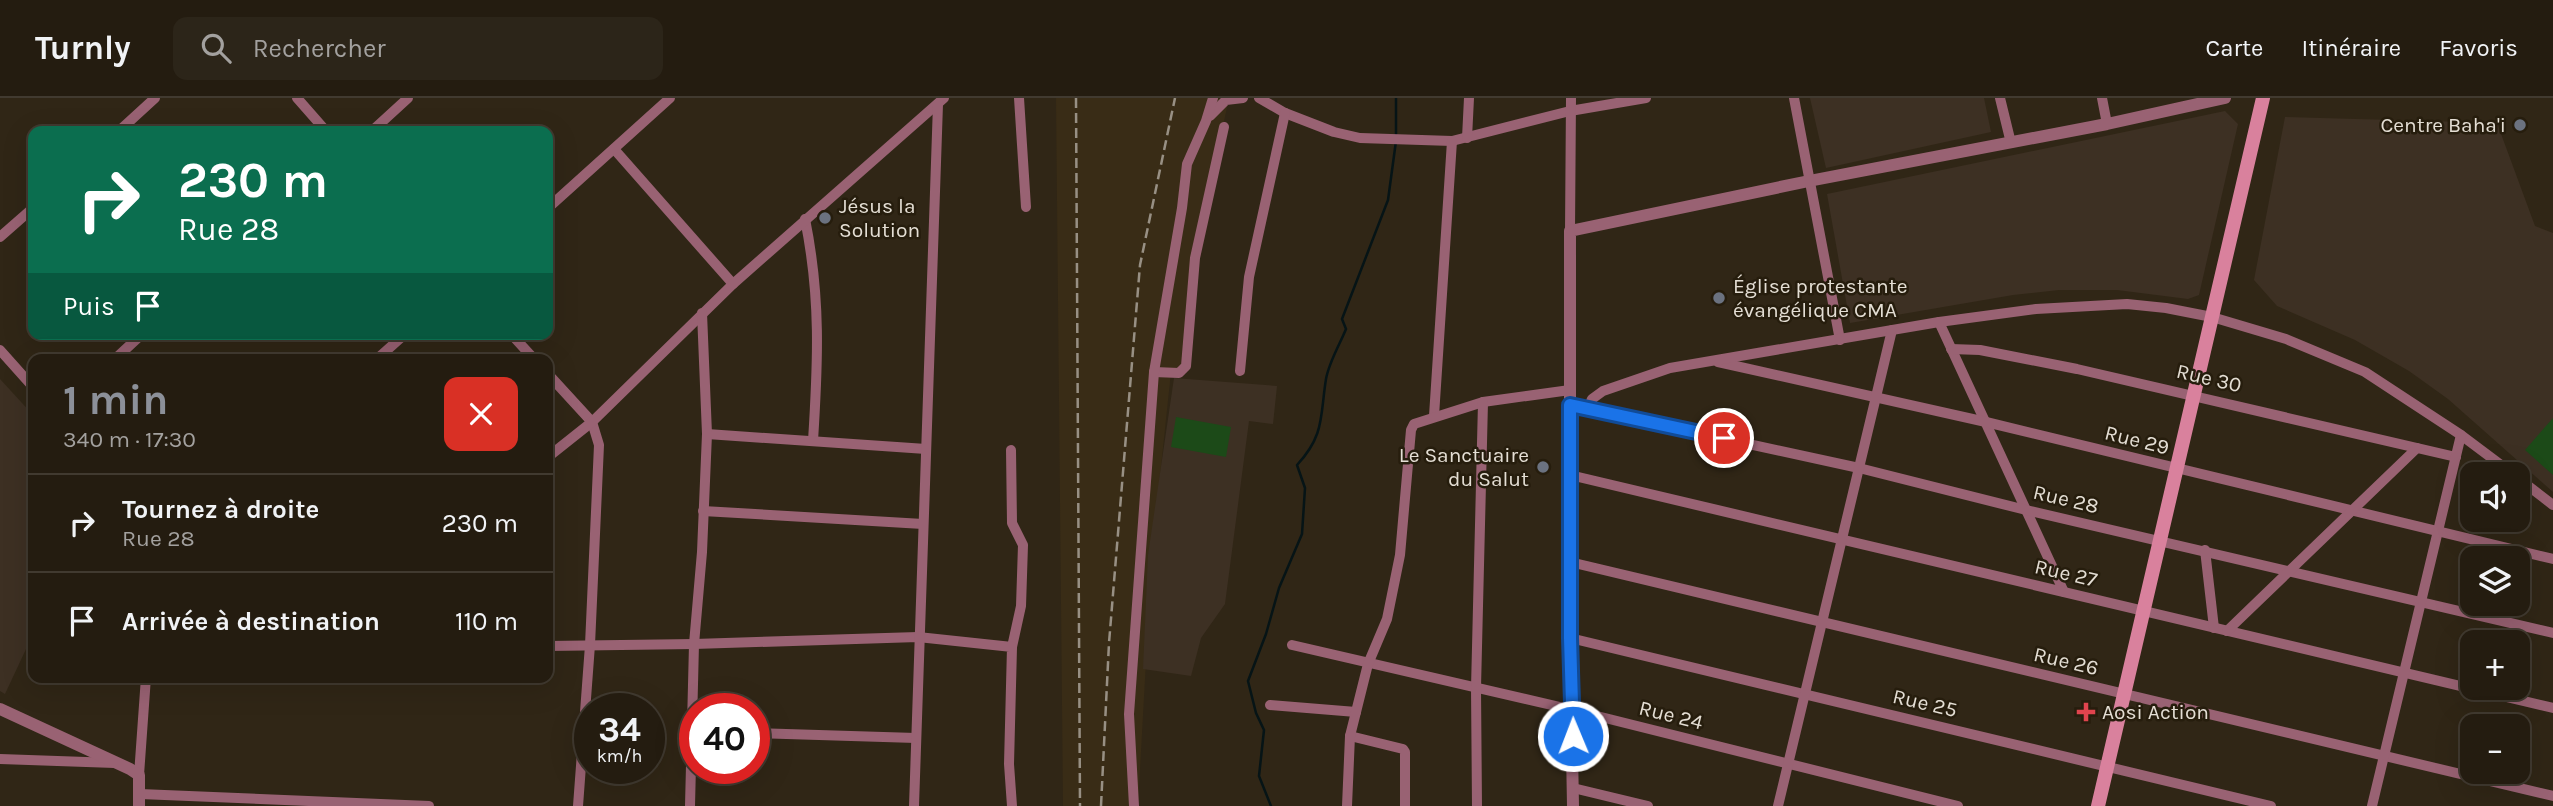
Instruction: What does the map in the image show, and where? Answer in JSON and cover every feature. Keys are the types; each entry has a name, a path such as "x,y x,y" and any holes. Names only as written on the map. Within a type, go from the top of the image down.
{"main road":[{"path":"2098,806 2263,98"}],"street":[{"path":"124,126 155,98"},
{"path":"297,98 322,126"},
{"path":"377,126 408,98"},
{"path":"553,204 670,98"},
{"path":"1019,98 1026,207"},
{"path":"1134,806 1129,714 1154,372 1187,164 1213,98"},
{"path":"1206,121 1226,100 1260,98 1285,113 1334,132 1360,138 1452,141 1570,111 1646,98"},
{"path":"1467,138 1469,98"},
{"path":"1571,98 1570,638 1573,806"},
{"path":"1794,98 1840,340"},
{"path":"2000,98 2011,143"},
{"path":"2102,98 2107,124"},
{"path":"1570,231 1809,181 2107,124 2216,99"},
{"path":"553,453 592,422 733,284 941,101"},
{"path":"914,806 918,638 941,101"},
{"path":"1240,371 1250,277 1285,113"},
{"path":"1154,372 1179,373 1186,366 1195,258 1224,127"},
{"path":"1434,416 1452,141"},
{"path":"614,149 733,284"},
{"path":"0,237 28,212"},
{"path":"805,219 814,264 818,311 813,441"},
{"path":"1588,408 1596,395 1603,391 1670,368 1939,322 2036,309 2127,304 2212,317 2286,339 2365,372 2497,462"},
{"path":"693,693 707,434 702,313"},
{"path":"1939,322 2064,592"},
{"path":"1778,806 1892,330"},
{"path":"120,354 136,340"},
{"path":"383,354 398,340"},
{"path":"517,340 529,354"},
{"name":"Rue 30","path":"1951,349 1994,352 2194,394 2456,457"},
{"path":"0,350 28,381"},
{"name":"Rue 29","path":"1712,361 1986,422 2553,559"},
{"path":"553,379 592,422 599,444 590,645 578,806"},
{"path":"1348,806 1350,736 1368,664 1387,620 1399,555 1411,430 1414,425 1434,416 1483,402 1570,390"},
{"path":"1477,806 1476,688 1483,402"},
{"name":"Rue 28","path":"1570,405 1859,468 2026,510 2553,633"},
{"path":"707,434 926,449"},
{"path":"2372,806 2461,435"},
{"path":"2227,631 2417,447"},
{"path":"1011,450 1013,523 1023,545 1021,606 1012,647 1009,764 1012,806"},
{"name":"Rue 27","path":"1570,475 2553,708"},
{"path":"2530,487 2553,505"},
{"path":"703,510 923,524"},
{"path":"2205,550 2214,628"},
{"name":"Rue 26","path":"1570,562 2553,796"},
{"path":"553,646 918,638 1012,647"},
{"name":"Rue 25","path":"1570,638 2271,806"},
{"name":"Rue 24","path":"1292,645 1573,710 1958,806"},
{"path":"146,683 139,775 140,800 429,806"},
{"path":"1270,705 1356,712"},
{"path":"0,709 139,775"},
{"path":"770,733 916,738"},
{"path":"1350,736 1403,749 1405,806"},
{"path":"0,759 118,763"},
{"path":"690,806 691,784"},
{"path":"1573,788 1648,806"}],"shaded area":[{"path":"1056,98 1229,98 1196,253 1184,371 1171,372 1152,553 1138,806 1063,806"},
{"path":"1810,98 1984,98 1991,132 1826,168"},
{"path":"2225,111 2238,124 2199,295 2188,299 2117,290 2059,290 2013,295 1850,323 1827,194"},
{"path":"2285,117 2497,123 2535,226 2553,233 2553,492 2530,472 2530,462 2519,462 2448,399 2409,371 2355,340 2277,306 2254,280"},
{"path":"1174,378 1277,386 1273,424 1249,421 1225,604 1201,638 1191,676 1143,669 1148,555"},
{"path":"0,379 28,410 28,645 5,694 0,691"}],"green space":[{"path":"1176,417 1231,427 1226,457 1171,447"},
{"path":"2553,418 2553,475 2525,450"}],"waterway":[{"path":"1396,98 1396,134"},
{"path":"1271,806 1259,776 1264,730 1256,713 1248,681 1266,634 1279,588 1302,534 1305,488 1297,465 1312,444 1320,425 1327,373 1346,329 1342,319 1388,200 1396,141"}],"railway":[{"path":"1076,98 1080,806"},
{"path":"1101,806 1109,643 1140,265 1175,98"}],"place":[{"name":"Centre Baha'i","path":"2520,125"},
{"name":"Jésus la Solution","path":"825,218"},
{"name":"Église protestante évangélique CMA","path":"1719,298"},
{"name":"Le Sanctuaire du Salut","path":"1543,467"},
{"name":"Aosi Action","path":"2086,712"}],"route":[{"path":"1573,736 1570,638 1570,405 1724,438"}]}
